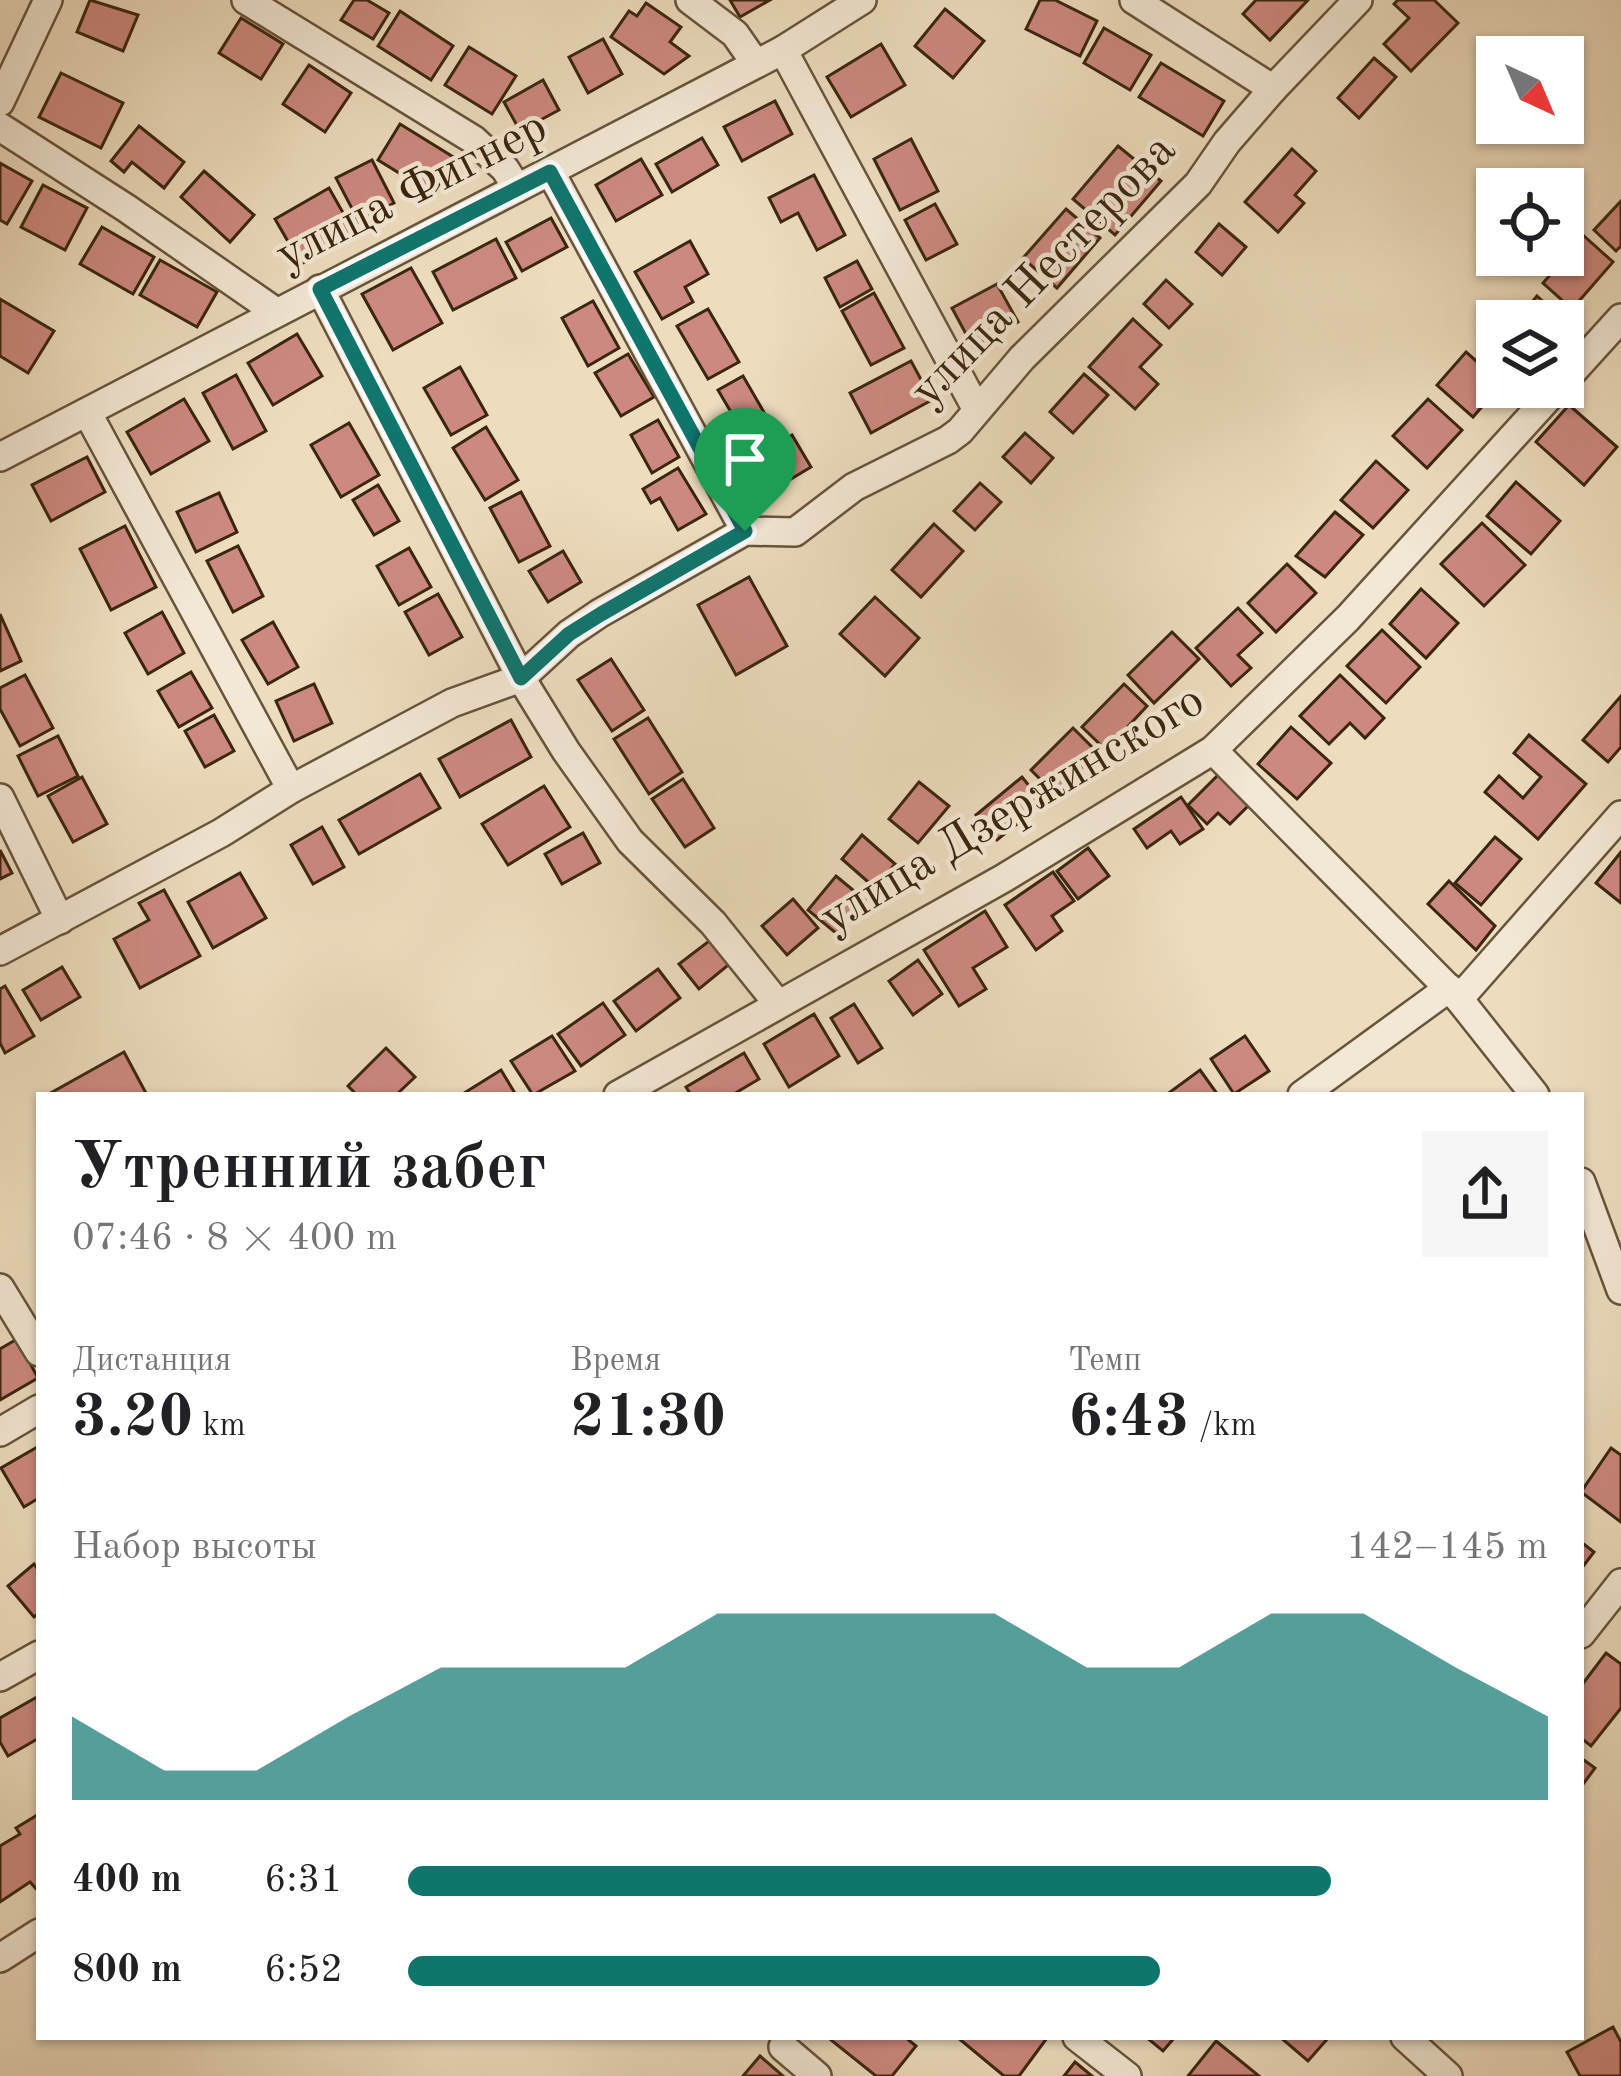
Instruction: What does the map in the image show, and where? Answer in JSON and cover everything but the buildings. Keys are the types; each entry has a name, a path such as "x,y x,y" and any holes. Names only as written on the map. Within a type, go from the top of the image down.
{"street":[{"path":"0,102 48,0"},
{"path":"246,0 474,140 506,169 518,188"},
{"path":"690,0 736,34 756,64"},
{"name":"улица Фигнер","path":"0,457 783,50 862,0"},
{"path":"1133,0 1273,89"},
{"name":"улица Нестерова","path":"0,951 452,703 521,678 569,634 745,531 795,532 854,487 948,440 1022,358 1198,184 1273,89 1358,0"},
{"path":"783,50 976,408"},
{"path":"0,127 276,313"},
{"path":"550,172 745,531"},
{"path":"320,289 521,678 566,751 630,841 713,923 778,1004"},
{"name":"улица Дзержинского","path":"1584,359 1621,318"},
{"name":"улица Дзержинского","path":"623,1092 1004,878 1214,750 1348,618 1539,408"},
{"path":"87,412 291,790"},
{"path":"1214,750 1454,994 1533,1092"},
{"path":"0,798 60,920"},
{"path":"1307,1092 1454,994 1621,815"},
{"path":"1584,1190 1621,1290"},
{"path":"0,1288 36,1347"},
{"path":"0,1432 36,1411"},
{"path":"1584,1630 1621,1582"},
{"path":"0,1677 36,1657"},
{"path":"2,1951 36,1934"},
{"path":"1081,2040 1127,2076"},
{"path":"1408,2040 1448,2076"},
{"path":"783,2047 817,2076"}],"route":[{"path":"550,172 745,531 569,634 521,678 320,289 550,172"}]}
